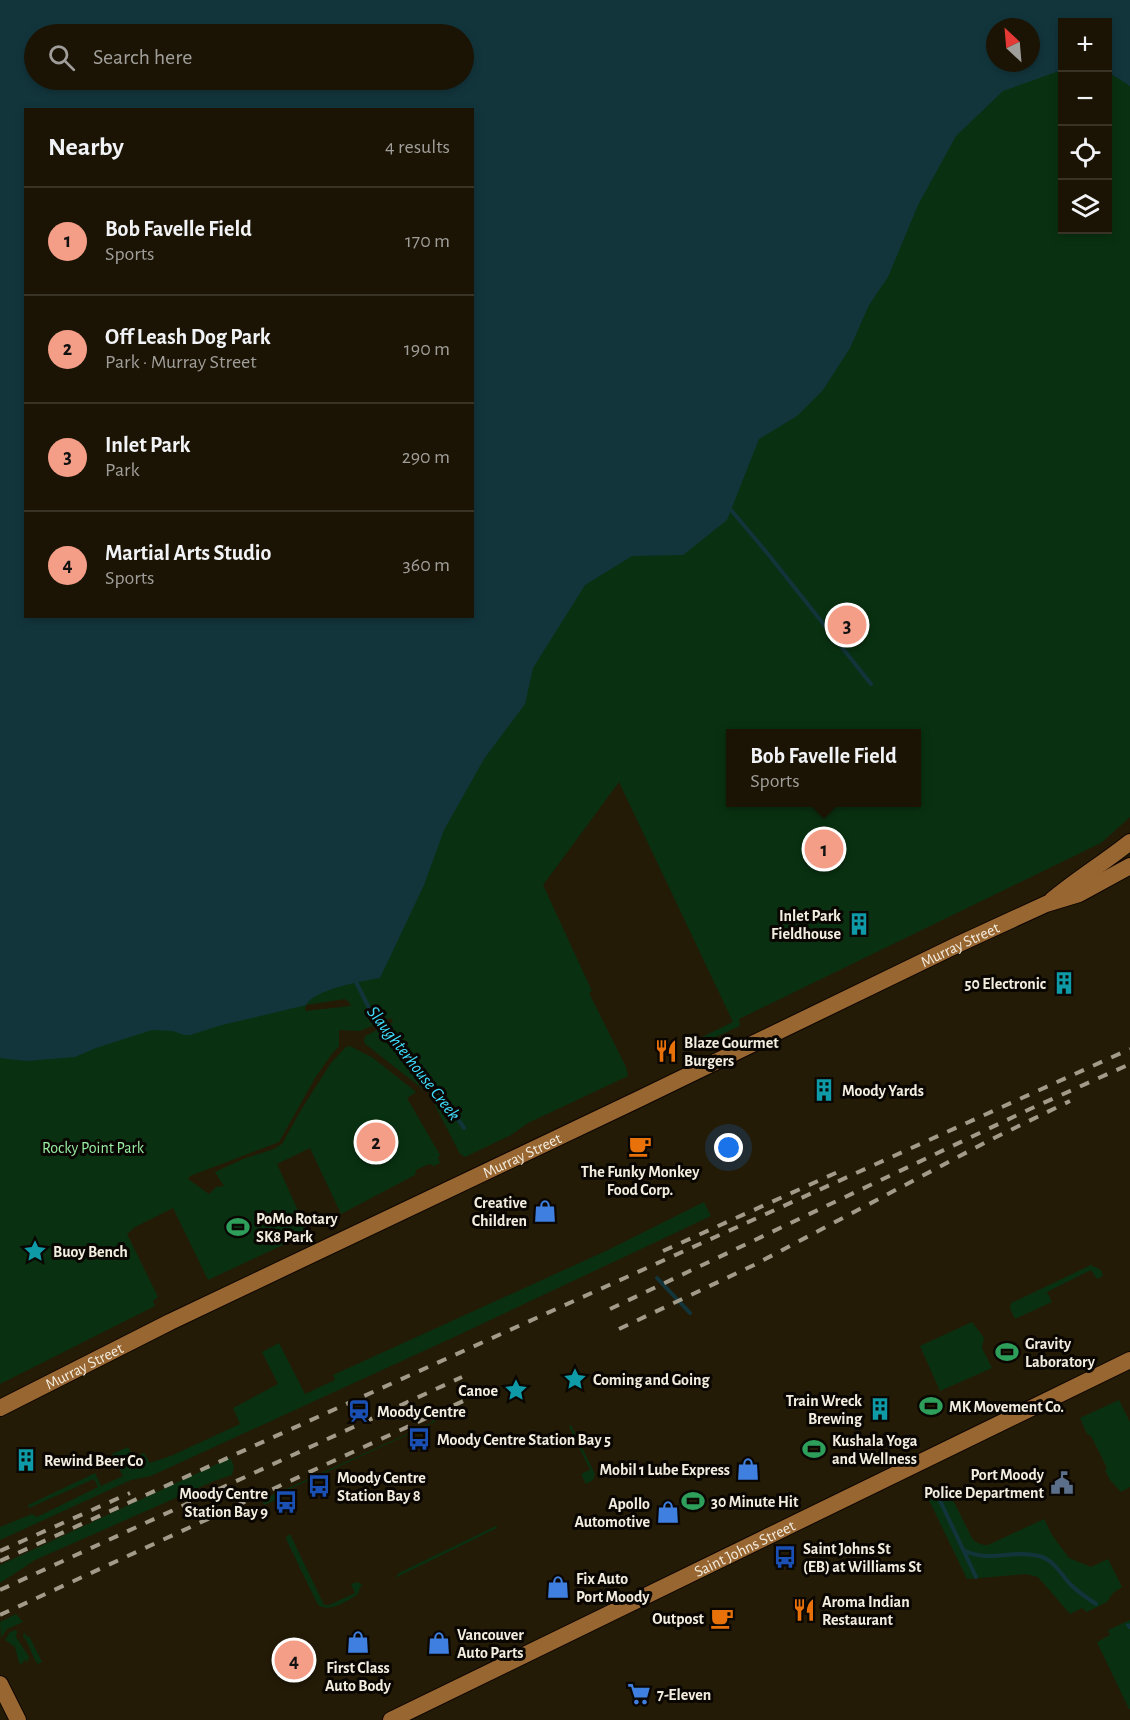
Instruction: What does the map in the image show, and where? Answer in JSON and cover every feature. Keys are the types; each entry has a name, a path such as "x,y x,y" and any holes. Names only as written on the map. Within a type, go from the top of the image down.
{"main road":[{"name":"Murray Street","path":"1046,904 1074,881 1130,842"},
{"name":"Murray Street","path":"0,1408 170,1322 639,1100 959,944 1046,904 1079,894 1130,866"},
{"name":"Saint Johns Street","path":"391,1720 1130,1360"},
{"path":"0,1684 18,1720"}],"green space":[{"name":"Rocky Point Park","path":"0,0 252,0 986,20 986,72 1040,72 1040,21 1058,22 1058,234 1112,234 1112,56 1130,74 1130,817 1101,843 739,1019 740,1026 705,1042 702,1037 733,1022 619,782 543,885 592,991 589,993 626,1067 628,1076 528,1123 511,1135 465,1157 460,1154 426,1088 423,1089 364,1043 365,1036 393,1022 391,1018 360,1031 339,1030 339,1046 315,1078 279,1142 190,1176 188,1179 209,1194 216,1187 224,1186 215,1172 282,1144 331,1063 346,1047 350,1046 373,1058 416,1092 407,1098 440,1155 438,1158 440,1163 434,1166 429,1164 416,1170 415,1175 341,1214 310,1148 277,1164 308,1233 208,1280 173,1208 135,1227 127,1234 158,1297 153,1301 155,1306 0,1384 0,495 24,607 24,618 474,618 474,108 26,108","holes":["345,999 351,1006 305,1011 306,1005"]},
{"path":"704,1202 711,1216 151,1476 131,1480 0,1540 0,1527 32,1514 37,1517 98,1487 94,1479 29,1508 28,1505 95,1473 101,1486 123,1476 112,1454 128,1447 134,1457 144,1453 150,1463 173,1455 240,1424 233,1408 278,1384 262,1352 279,1343 305,1394 335,1380 333,1375 608,1250"},
{"path":"1091,1265 1101,1270 1103,1276 1097,1279 1091,1270 1047,1292 1052,1302 1015,1319 1010,1308 1011,1303"},
{"path":"972,1322 984,1338 982,1348 992,1368 940,1391 920,1346"},
{"path":"1119,1400 1130,1422 1130,1487 1121,1492 1110,1480 1105,1470 1107,1468 1080,1418"},
{"path":"434,1419 435,1422 290,1489 264,1505 262,1500 431,1423"},
{"path":"571,1425 595,1474 593,1480 586,1484 581,1474 590,1470 569,1426"},
{"path":"230,1458 234,1466 232,1475 35,1560 0,1583 0,1565"},
{"path":"945,1484 972,1538 977,1543 988,1545 1044,1519 1052,1535 1069,1558 1091,1567 1108,1559 1122,1587 1113,1593 1107,1602 1087,1612 1082,1608 1070,1614 1038,1577 1026,1574 967,1579 927,1496 927,1492"},
{"path":"496,1526 497,1528 395,1578 399,1573"},
{"path":"290,1534 324,1605 329,1605 355,1593 351,1584 358,1582 363,1586 360,1587 358,1594 333,1607 318,1605 287,1541 286,1537"},
{"path":"16,1614 23,1622 7,1629 1,1638 0,1622"},
{"path":"1130,1620 1129,1709 1097,1642 1110,1635 1108,1630"},
{"path":"16,1630 16,1637 29,1657 27,1663 26,1660 23,1664 19,1663 15,1647 5,1640 10,1632"},
{"path":"24,1632 27,1637 29,1636 42,1662 38,1664 36,1662 23,1636"}],"water":[{"path":"0,0 1130,0 1130,86 1112,75 1112,18 1058,18 1058,71 1003,91 956,136 918,205 888,277 869,305 850,348 823,390 797,416 759,439 727,520 683,555 632,556 585,585 533,668 525,704 484,759 444,830 424,885 380,978 329,990 311,999 306,1005 190,1035 152,1030 75,1057 26,1061 0,1058"}],"waterway":[{"path":"731,510 871,684"},
{"name":"Slaughterhouse Creek","path":"357,978 356,982 373,1016 389,1030 433,1083 464,1128"},
{"name":"Slaughterhouse Creek","path":"657,1278 690,1313"},
{"name":"Slaughterhouse Creek","path":"936,1492 976,1577"},
{"path":"965,1551 984,1556 1029,1554 1044,1558 1053,1564 1073,1587 1096,1604"}],"railway":[{"path":"0,1561 1130,1049"},
{"path":"610,1309 1030,1109 1130,1064"},
{"path":"619,1329 754,1265 990,1140 1070,1101"},
{"path":"663,1251 840,1171"},
{"path":"0,1590 462,1377"},
{"path":"0,1615 472,1397"},
{"path":"0,1551 130,1493"}],"place":[{"name":"Inlet Park","path":"847,625"},
{"name":"Bob Favelle Field","path":"824,849"},
{"name":"Inlet Park Fieldhouse","path":"859,924"},
{"name":"50 Electronic","path":"1064,983"},
{"name":"Blaze Gourmet Burgers","path":"666,1051"},
{"name":"Moody Yards","path":"824,1090"},
{"name":"Off Leash Dog Park","path":"376,1142"},
{"name":"The Funky Monkey Food Corp.","path":"640,1146"},
{"name":"Creative Children","path":"545,1211"},
{"name":"PoMo Rotary SK8 Park","path":"238,1227"},
{"name":"Buoy Bench","path":"35,1251"},
{"name":"Gravity Laboratory","path":"1007,1352"},
{"name":"Coming and Going","path":"575,1379"},
{"name":"Canoe","path":"516,1390"},
{"name":"MK Movement Co.","path":"931,1406"},
{"name":"Train Wreck Brewing","path":"880,1409"},
{"name":"Moody Centre","path":"359,1411"},
{"name":"Moody Centre Station Bay 5","path":"419,1439"},
{"name":"Kushala Yoga and Wellness","path":"814,1449"},
{"name":"Rewind Beer Co","path":"26,1460"},
{"name":"Mobil 1 Lube Express","path":"748,1469"},
{"name":"Port Moody Police Department","path":"1062,1483"},
{"name":"Moody Centre Station Bay 8","path":"319,1486"},
{"name":"30 Minute Hit","path":"693,1501"},
{"name":"Moody Centre Station Bay 9","path":"286,1502"},
{"name":"Apollo Automotive","path":"668,1512"},
{"name":"Saint Johns St (EB) at Williams St","path":"785,1557"},
{"name":"Fix Auto Port Moody","path":"558,1587"},
{"name":"Aroma Indian Restaurant","path":"804,1610"},
{"name":"Outpost","path":"722,1618"},
{"name":"First Class Auto Body","path":"358,1642"},
{"name":"Vancouver Auto Parts","path":"439,1643"},
{"name":"Martial Arts Studio","path":"294,1660"},
{"name":"7-Eleven","path":"639,1694"}]}
